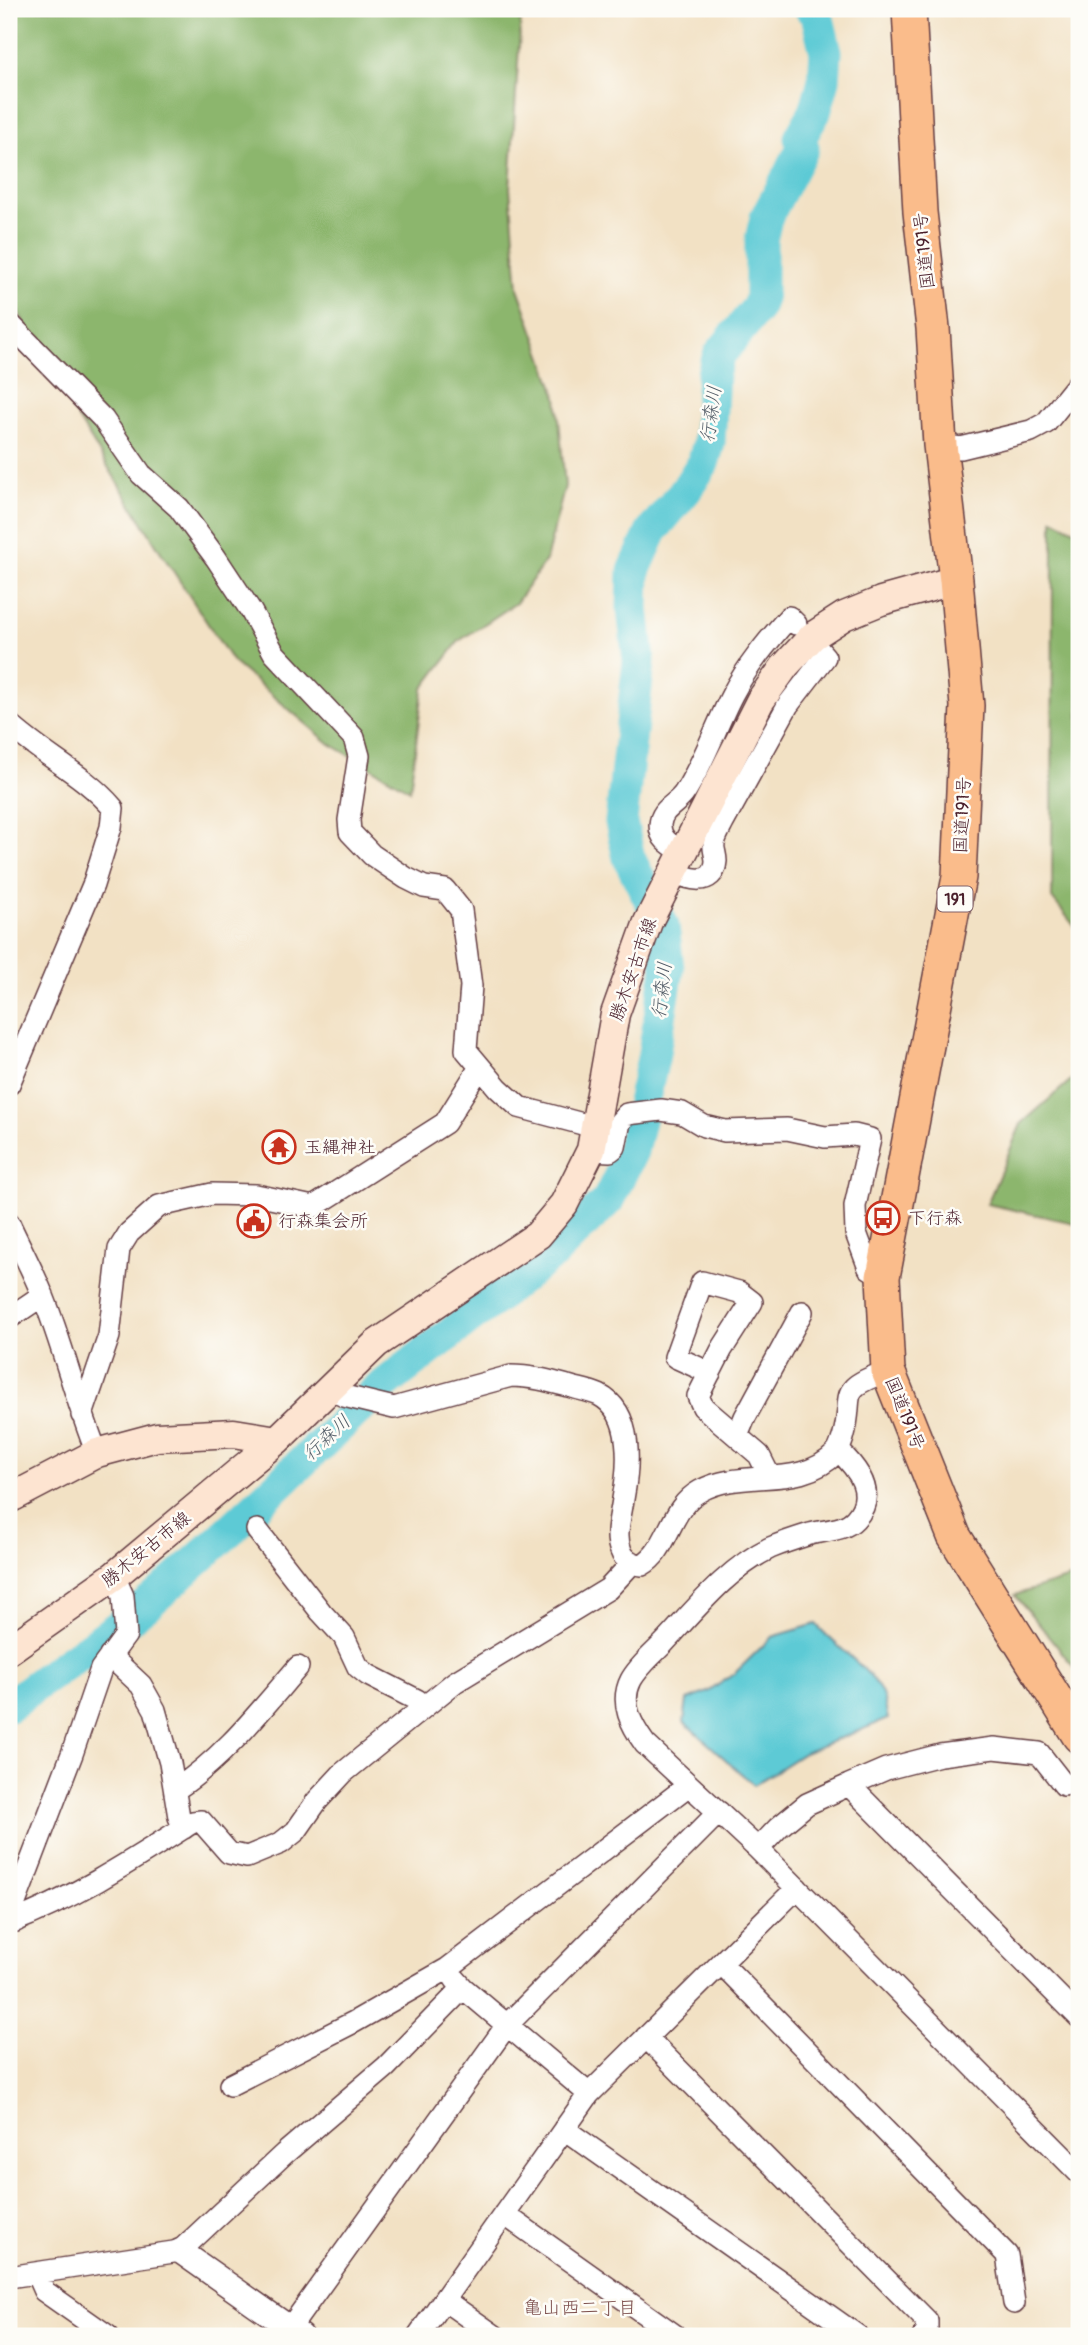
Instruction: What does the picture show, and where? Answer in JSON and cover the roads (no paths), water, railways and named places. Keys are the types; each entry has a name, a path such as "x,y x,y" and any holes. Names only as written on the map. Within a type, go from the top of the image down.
{"highway":[{"name":"国道191号","path":"909,9 920,212 933,328 940,445 967,706 960,877 883,1277 888,1371 954,1535 1079,1736"}],"main road":[{"name":"勝木安古市線","path":"9,1650 119,1588 376,1344 538,1235 564,1204 593,1138 615,1014 648,922 760,701 785,666 813,636 844,616 881,601 956,580"},
{"path":"9,1499 97,1454 157,1437 234,1433 277,1440"}],"street":[{"path":"9,323 103,419 141,474 179,508 251,611 274,653 354,738 359,756 349,820 350,832 372,855 406,878 424,887 445,890 461,910 471,986 467,1050 498,1088 519,1107 593,1138 610,1151 615,1147 620,1122 627,1114 661,1110 682,1113 704,1126 725,1131 787,1129 825,1137 854,1135 870,1139 855,1206 856,1233 869,1268 883,1277"},
{"path":"940,445 961,448 1031,431 1046,423 1079,382"},
{"path":"796,624 789,617 756,655 733,693 685,794 664,811 660,821 660,834 667,842 675,866 690,880 702,880 711,873 716,864 714,843 723,823 788,705 825,656 819,650"},
{"path":"9,724 26,740 96,789 113,808 111,827 93,885 17,1041 9,1084"},
{"path":"82,1415 109,1336 119,1249 128,1233 159,1206 212,1194 256,1195 313,1207 445,1123 480,1066"},
{"path":"9,1223 43,1295 97,1454"},
{"path":"9,1318 43,1295"},
{"path":"737,1436 802,1312"},
{"path":"330,1389 344,1396 394,1408 511,1376 531,1376 599,1395 611,1404 619,1417 626,1441 627,1472 617,1534 621,1554 632,1563 642,1565 652,1560 678,1510 698,1492 723,1481 791,1476 820,1465 839,1451 844,1434 847,1401 853,1388 861,1380 888,1371"},
{"path":"710,1373 698,1396 703,1407 759,1455 770,1477"},
{"path":"839,1451 855,1466 865,1486 864,1505 854,1520 840,1528 809,1534 769,1549 733,1573 689,1616 630,1681 626,1705 632,1726 645,1744 758,1849 1079,2173"},
{"path":"257,1530 344,1637 358,1667 368,1675 417,1700 424,1707"},
{"path":"119,1588 125,1635 101,1669 72,1754 13,1908 12,1922 39,1912 118,1871 193,1822 201,1821 229,1853 247,1857 281,1843 296,1831 317,1801 343,1773 455,1682 608,1589 632,1563"},
{"path":"110,1656 141,1685 155,1710 170,1763 178,1817 184,1828"},
{"path":"174,1790 196,1776 241,1733 298,1667"},
{"path":"758,1849 807,1804 886,1769 940,1755 994,1748 1039,1753 1064,1784"},
{"path":"230,2085 354,2022 447,1969 689,1785"},
{"path":"849,1785 1079,2017"},
{"path":"180,2251 295,2332 507,2025 719,1812"},
{"path":"418,2336 589,2094 797,1888"},
{"path":"721,1963 1007,2255 1014,2303"},
{"path":"447,1969 463,1988 589,2094"},
{"path":"9,2277 180,2251 284,2154 386,2067 463,1988"},
{"path":"646,2037 927,2321 925,2336"},
{"path":"564,2129 858,2336"},
{"path":"504,2214 676,2336"},
{"path":"36,2273 44,2291 108,2336"},
{"path":"444,2300 495,2336"}],"water":[{"path":"816,1624 875,1682 882,1695 888,1719 804,1753 754,1785 684,1722 687,1700 708,1692 735,1673 772,1637"}],"waterway":[{"name":"行森川","path":"9,1706 140,1610 238,1522 371,1395 555,1252 608,1200 632,1151 653,1059 668,969 663,926 629,858 621,822 639,661 633,609 634,571 652,531 686,490 703,463 709,443 713,374 719,355 758,307 761,298 761,240 766,218 803,148 800,138 815,112 824,80 826,52 817,15 811,9"}],"place":[{"name":"玉縄神社","path":"279,1147"},
{"name":"下行森","path":"883,1218"},
{"name":"行森集会所","path":"254,1221"}],"district":[{"name":"亀山西二丁目","path":"580,2307"}]}
